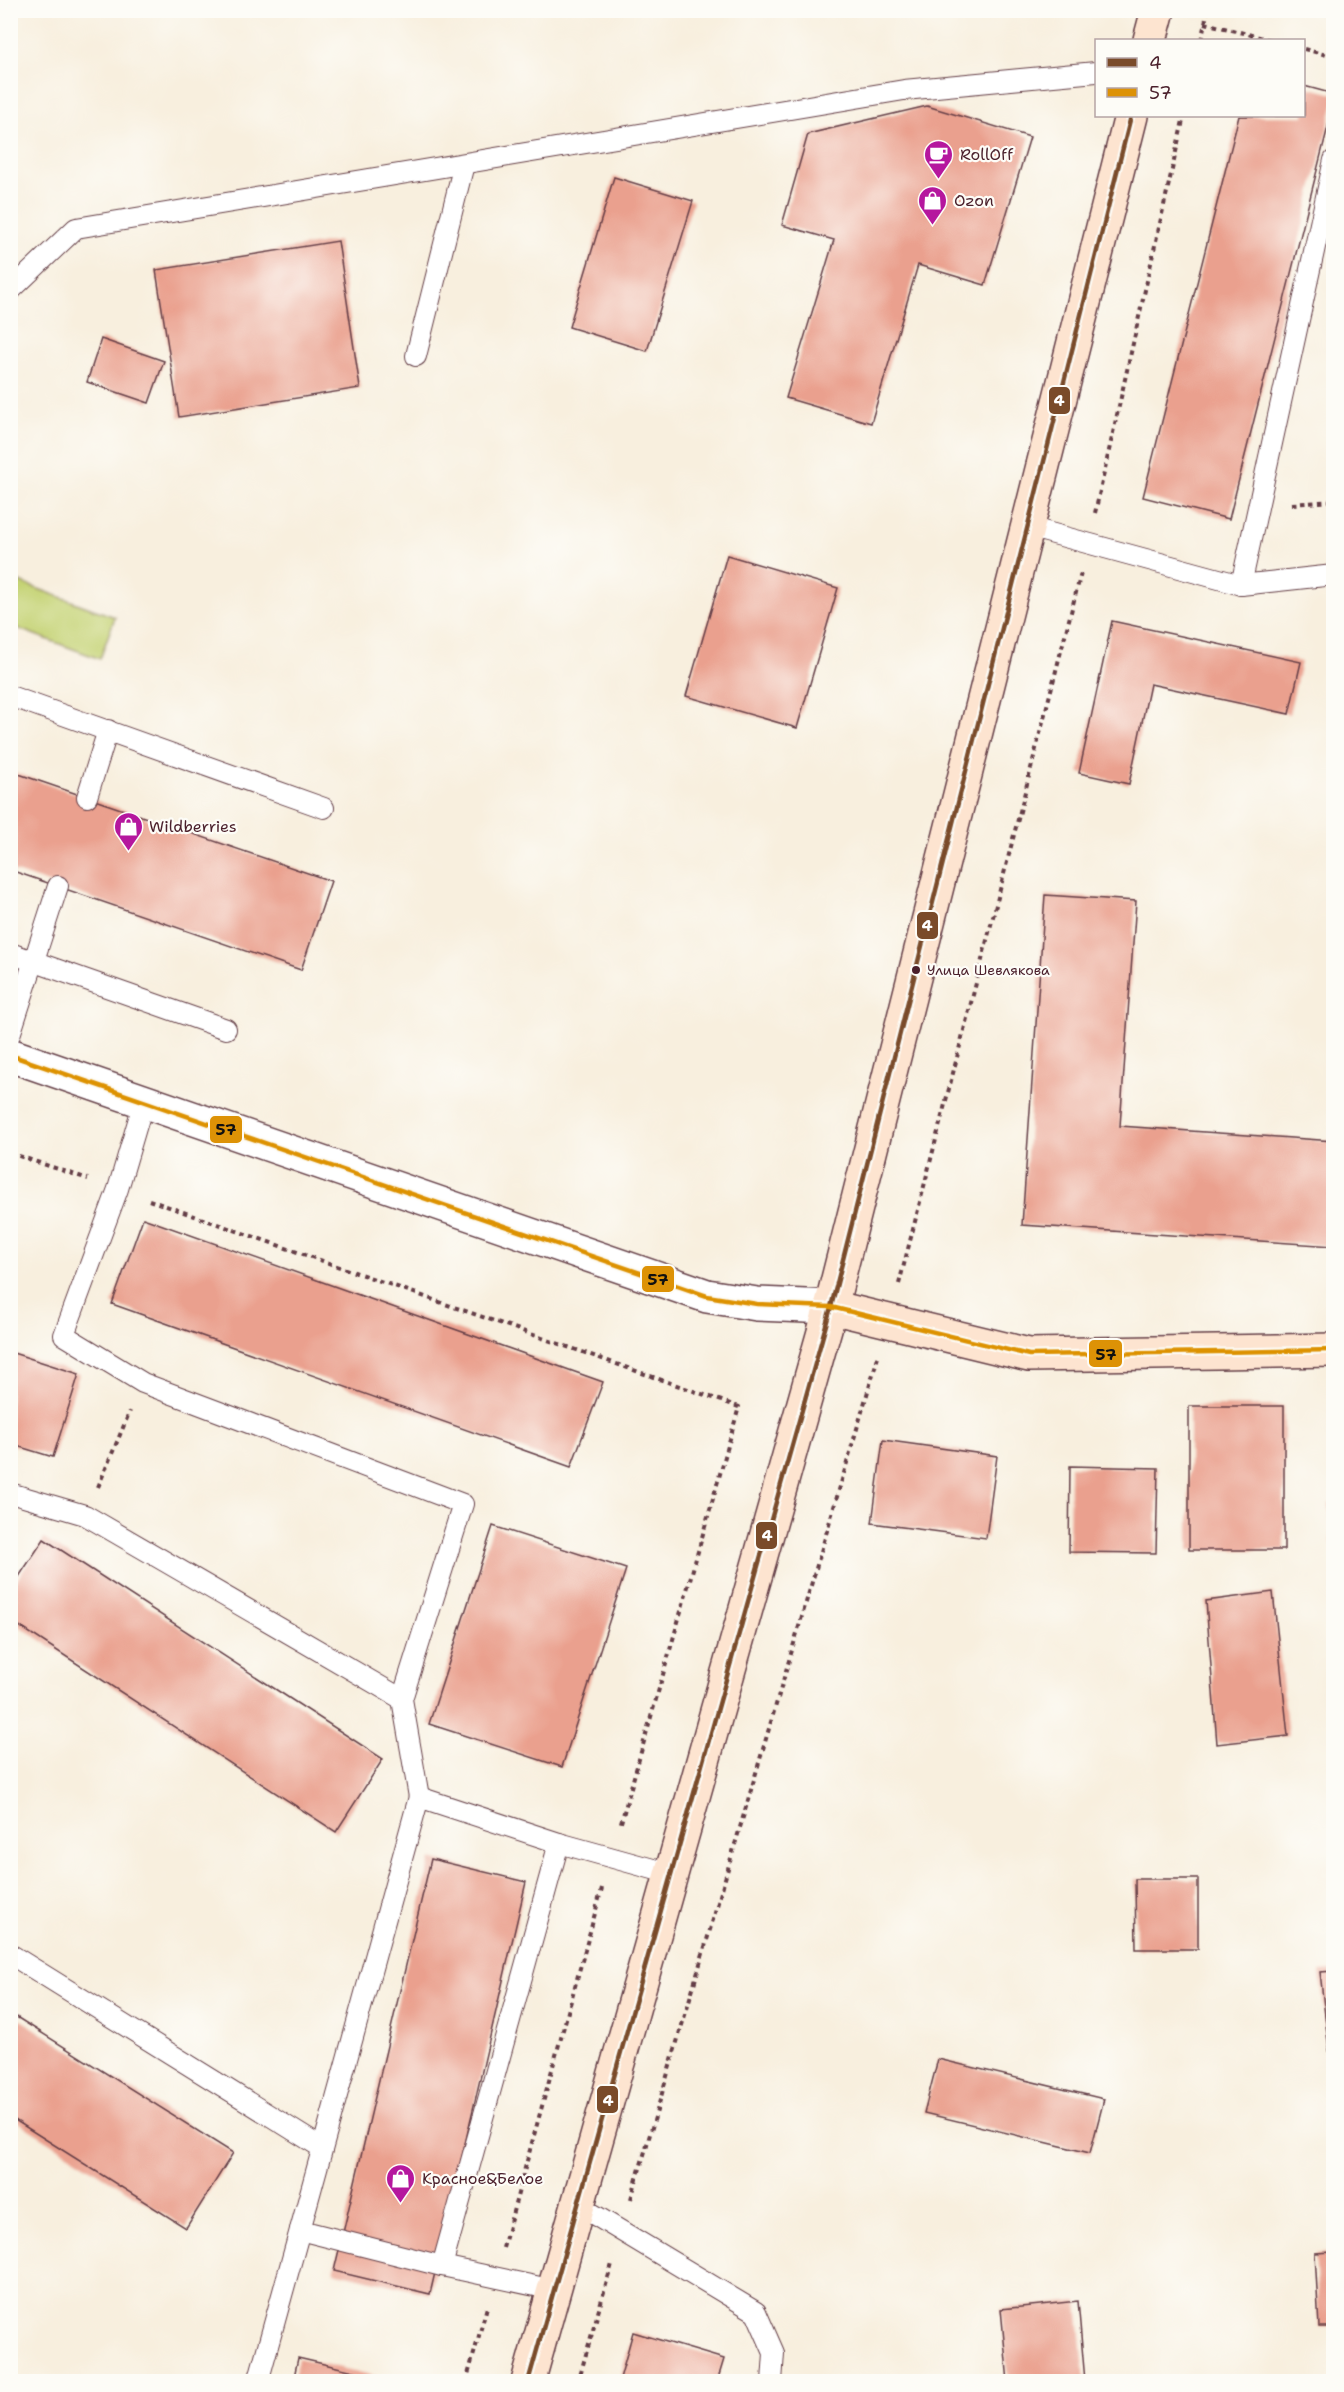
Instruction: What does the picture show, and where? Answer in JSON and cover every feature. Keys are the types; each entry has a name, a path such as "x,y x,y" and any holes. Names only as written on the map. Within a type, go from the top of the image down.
{"street":[{"path":"1150,39 1158,10"},
{"path":"528,2382 831,1307 1131,117"},
{"path":"10,1054 707,1296 757,1304 831,1307 1029,1355 1334,1350"}],"lane":[{"path":"10,291 76,228 904,90 1095,72"},
{"path":"1241,585 1334,160"},
{"path":"416,356 464,164"},
{"path":"1028,527 1241,585 1334,575"},
{"path":"10,696 324,808"},
{"path":"87,797 108,730"},
{"path":"10,1035 58,886"},
{"path":"10,953 226,1029"},
{"path":"144,1101 118,1189 64,1335 143,1383 463,1504 402,1700 419,1797 258,2382"},
{"path":"10,1493 85,1515 402,1700"},
{"path":"419,1797 559,1844 672,1874"},
{"path":"442,2266 559,1844"},
{"path":"10,1954 322,2148"},
{"path":"578,2205 756,2312 774,2354 772,2382"},
{"path":"300,2230 442,2266 554,2290"}],"path":[{"path":"1201,39 1208,10"},
{"path":"1205,23 1266,39"},
{"path":"1305,49 1334,57"},
{"path":"578,2382 889,1321 1088,543 1184,117"},
{"path":"1258,506 1334,501"},
{"path":"10,1153 739,1407 611,1857 466,2382"},
{"path":"85,1515 143,1383"}],"green space":[{"path":"11,579 115,617 100,659 11,626"}],"building":[{"path":"1305,86 1334,94 1334,103 1229,519 1143,497 1239,117 1305,117"},
{"path":"927,106 1030,137 985,285 918,265 871,423 786,398 834,240 782,225 808,134"},
{"path":"614,177 693,201 647,351 569,327"},
{"path":"338,241 360,388 179,417 156,270"},
{"path":"101,339 164,361 149,403 87,382"},
{"path":"727,555 838,588 797,728 686,696"},
{"path":"1112,621 1301,662 1289,714 1150,684 1129,784 1079,773"},
{"path":"10,771 331,881 301,970 10,870"},
{"path":"1045,895 1136,901 1120,1126 1334,1141 1334,1246 1022,1225"},
{"path":"143,1218 603,1382 571,1467 112,1304"},
{"path":"10,1352 79,1374 53,1457 10,1444"},
{"path":"1189,1406 1284,1406 1284,1550 1189,1550"},
{"path":"883,1440 997,1456 986,1538 872,1523"},
{"path":"1070,1466 1158,1468 1156,1553 1069,1552"},
{"path":"1329,1503 1334,1503 1334,1545 1332,1545"},
{"path":"493,1526 626,1569 562,1767 429,1724"},
{"path":"44,1539 383,1759 336,1832 10,1620 10,1590"},
{"path":"1273,1592 1288,1736 1217,1744 1206,1601"},
{"path":"431,1859 526,1882 430,2294 334,2271"},
{"path":"1135,1879 1198,1879 1198,1949 1136,1949"},
{"path":"1334,1971 1334,2077 1332,2077 1320,1972"},
{"path":"10,2013 233,2153 186,2228 10,2117"},
{"path":"938,2059 1104,2099 1090,2153 924,2113"},
{"path":"1334,2252 1334,2327 1319,2327 1315,2253"},
{"path":"1078,2301 1085,2381 1008,2382 1001,2309"},
{"path":"633,2332 724,2359 717,2382 619,2382"},
{"path":"298,2358 397,2381 397,2382 293,2382"}],"transit line":[{"name":"4","path":"528,2382 831,1307 1131,117"},
{"name":"57","path":"10,1055 707,1296 757,1304 831,1307 1029,1355 1334,1350"}],"place":[{"name":"RollOff","path":"939,180"},
{"name":"Ozon","path":"933,226"},
{"name":"Wildberries","path":"128,852"},
{"name":"Улица Шевлякова","path":"916,970"},
{"name":"Красное&Белое","path":"401,2204"}]}
